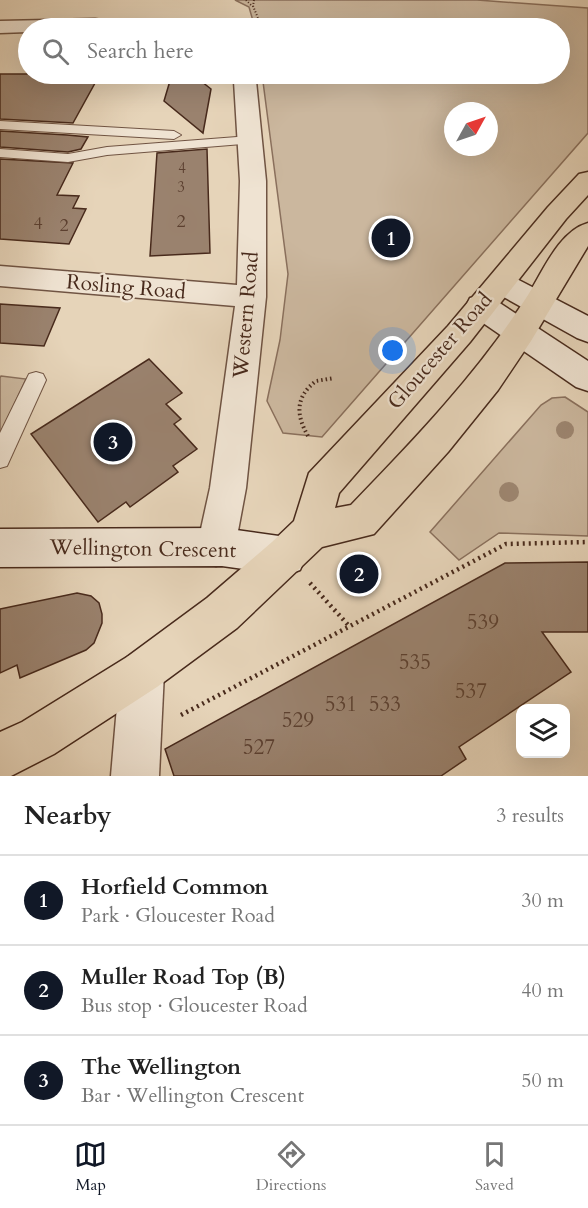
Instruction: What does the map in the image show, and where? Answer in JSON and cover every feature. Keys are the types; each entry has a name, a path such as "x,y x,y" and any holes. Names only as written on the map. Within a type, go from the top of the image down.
{"main road":[{"name":"Gloucester Road","path":"299,544 322,484 459,334 557,213 588,180"},
{"path":"0,757 38,738 142,672 222,613 299,544 361,521 486,381 520,333 580,237 588,232"}],"street":[{"path":"0,27 18,27"},
{"name":"Western Road","path":"216,547 228,488 251,297 253,181 244,84"},
{"name":"Rosling Road","path":"0,276 251,297"},
{"path":"491,295 538,302 588,330"},
{"path":"491,295 520,333 588,378"},
{"name":"Wellington Crescent","path":"0,548 216,547 299,544"},
{"path":"137,761 142,672"}],"lane":[{"path":"0,125 149,134 249,137"},
{"path":"0,153 68,158 107,151 249,137"},
{"path":"0,459 36,380"}],"path":[{"path":"246,0 253,6 258,18"},
{"path":"253,6 254,0"},
{"path":"308,436 300,423 298,412 307,391 315,381 334,378"},
{"path":"137,761 190,709 506,544 588,542"},
{"path":"299,544 350,627"}],"shaded area":[{"path":"235,0 477,0 588,8 588,133 322,437 283,433 267,401 280,340 288,274 263,84 570,84 570,18 252,18 249,7"},
{"path":"1,376 26,379 0,435 0,378"},
{"path":"565,397 588,412 588,536 499,533 459,560 430,532 541,405 552,398"}],"building":[{"path":"0,74 18,74 18,84 94,84 73,123 0,119"},
{"path":"169,84 205,84 211,89 203,133 164,101"},
{"path":"0,131 88,137 81,149 68,152 0,147"},
{"path":"207,149 210,253 150,256 157,153"},
{"path":"0,159 73,163 57,195 79,196 73,208 86,209 69,244 0,239"},
{"path":"0,304 60,308 44,346 0,343"},
{"path":"149,359 182,393 166,404 181,419 174,424 197,449 173,466 178,472 130,507 126,502 98,522 31,434"},
{"path":"588,562 588,632 542,632 571,672 523,704 516,704 516,709 459,747 466,759 441,776 174,776 165,749 505,563"},
{"path":"77,593 91,596 99,603 102,623 94,643 86,650 20,678 17,665 0,673 0,609"}],"place":[{"name":"Horfield Common","path":"391,238"},
{"name":"The Wellington","path":"113,442"},
{"name":"Muller Road Top (B)","path":"359,574"}]}
